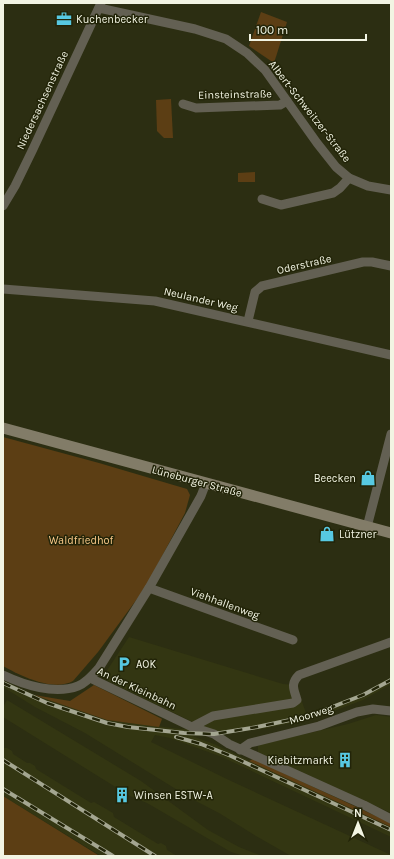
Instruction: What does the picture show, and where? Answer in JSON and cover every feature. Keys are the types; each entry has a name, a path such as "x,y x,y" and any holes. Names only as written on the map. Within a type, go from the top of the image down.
{"main road":[{"name":"Lüneburger Straße","path":"3,428 391,533"}],"street":[{"name":"Albert-Schweitzer-Straße","path":"100,5 195,29 226,40 247,52 265,70 336,167 349,178 368,186 391,190"},
{"name":"Niedersachsenstraße","path":"3,206 15,186 33,149 100,5"},
{"name":"Einsteinstraße","path":"183,104 196,108 204,108 280,105 287,101"},
{"path":"262,199 281,205 325,194 340,188 349,178"},
{"name":"Oderstraße","path":"248,321 255,292 262,286 363,262 372,262 391,266"},
{"name":"Neulander Weg","path":"3,289 155,301 248,321 391,355"},
{"path":"368,527 391,434"},
{"path":"90,678 99,668 148,588 201,496 206,483"},
{"name":"Viehhallenweg","path":"148,588 293,640"},
{"path":"192,727 213,716 293,703 297,700 293,687 295,680 299,675 391,642"},
{"name":"An der Kleinbahn","path":"3,675 30,686 64,690 79,686 90,678 192,727 214,734 240,750 364,805 391,819"},
{"name":"Moorweg","path":"240,750 250,743 314,727 357,712 373,709 391,711"}],"shaded area":[{"path":"129,637 283,684 296,685 306,713 365,692 391,677 391,684 363,700 318,717 262,729 192,736 214,744 391,827 391,837 222,757 170,738 155,735 151,742 391,856 291,856 219,813 192,799 85,733 35,707 3,687 3,680 34,695 107,720 181,729 205,728 102,678"},
{"path":"7,700 141,781 208,830 239,847 262,856 244,856 231,852 147,803 130,796 3,717 3,707"},
{"path":"376,715 391,717 391,813 258,752 258,746 262,744 348,724"},
{"path":"3,748 7,748 12,751 13,754 35,766 36,769 91,803 94,802 113,813 114,817 158,844 161,843 166,846 167,850 177,856 101,856 3,796"}],"green space":[{"path":"261,12 287,22 274,63 249,46"},
{"path":"171,99 173,138 164,138 157,131 156,100"},
{"path":"255,172 255,182 238,182 238,173"},
{"name":"Waldfriedhof","path":"3,437 187,489 190,495 185,513 145,588 98,652 73,681 65,684 47,684 28,678 3,666"},
{"path":"94,685 162,719 159,727 107,720 34,695 70,701"},
{"path":"253,759 391,823 391,827 249,761"},
{"path":"3,796 98,855 101,856 3,856"}],"railway":[{"path":"3,683 47,703 107,723 128,727 184,733 214,734 309,716 363,695 391,680"},
{"path":"176,737 201,744 231,756 391,830"},
{"path":"3,760 155,856"},
{"path":"3,789 113,856"}],"place":[{"name":"Kuchenbecker","path":"64,19"},
{"name":"Beecken","path":"368,478"},
{"name":"Lützner","path":"327,534"},
{"name":"AOK","path":"124,664"},
{"name":"Kiebitzmarkt","path":"345,760"},
{"name":"Winsen ESTW-A","path":"122,795"}]}
